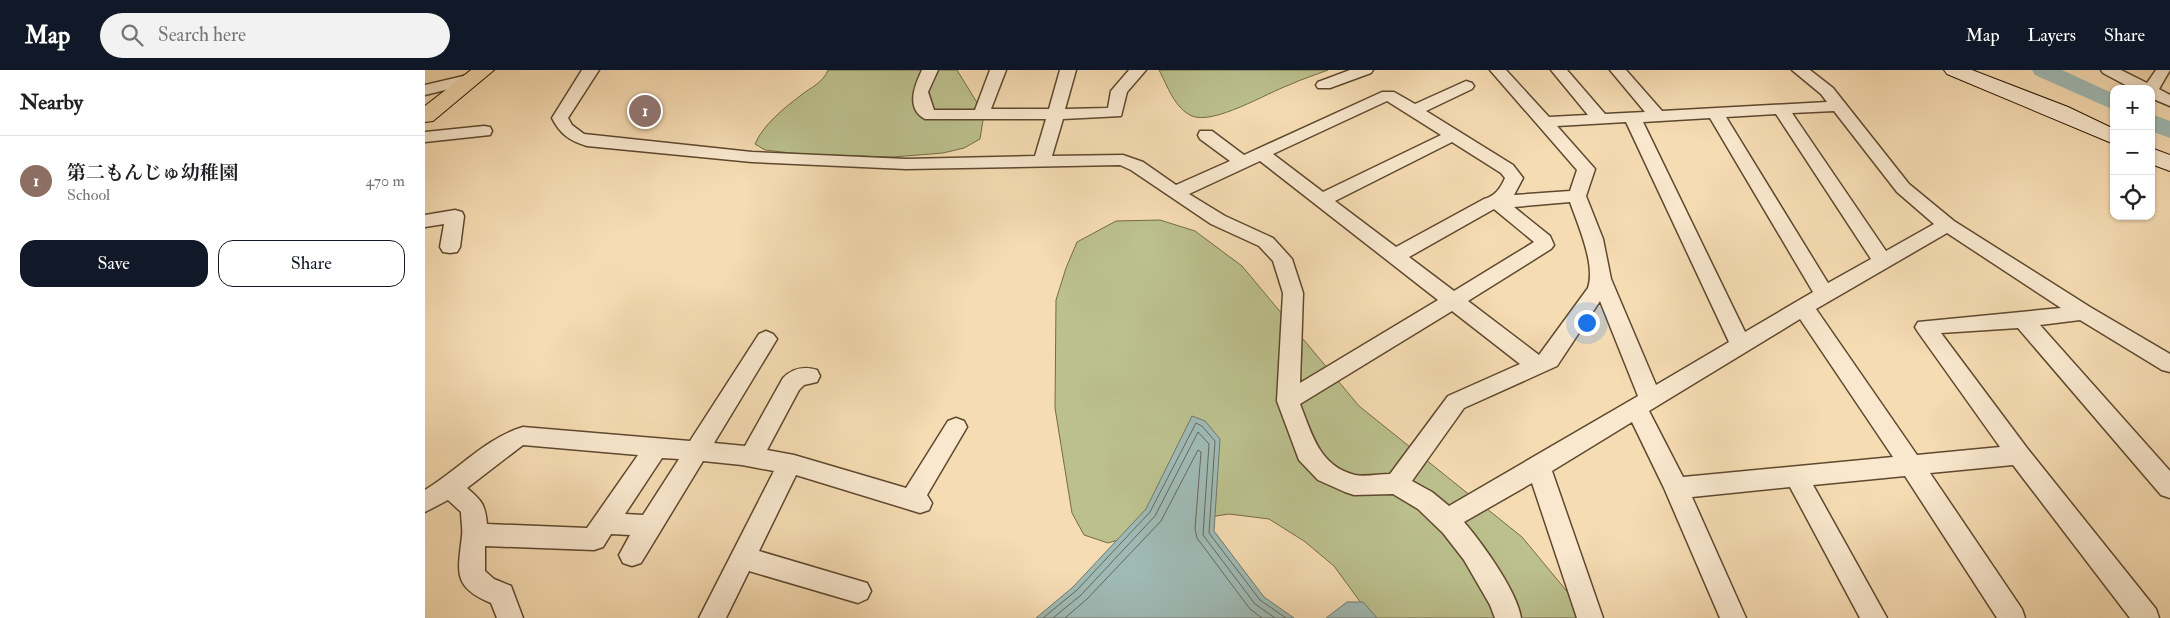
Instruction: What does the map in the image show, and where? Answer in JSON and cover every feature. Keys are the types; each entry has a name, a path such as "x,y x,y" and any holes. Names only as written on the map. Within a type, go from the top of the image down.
{"highway":[{"path":"425,116 478,75"}],"street":[{"path":"591,70 586,74 560,118 565,128 578,138 593,142 637,144 772,158 906,164 1123,160 1137,166 1217,220 1266,242 1282,259 1293,292 1288,401 1307,453 1326,473 1354,485 1396,484 1426,501 1446,520 1481,564 1507,611 1508,618"},
{"path":"930,70 920,92 925,112 931,115 1115,113 1119,91 1138,70"},
{"path":"981,115 997,70"},
{"path":"1042,162 1068,70"},
{"path":"1324,85 1365,70"},
{"path":"1498,70 1586,169 1577,196 1593,239 1601,279 1643,404 1676,488 1733,618"},
{"path":"1559,70 1601,118"},
{"path":"1618,70 1659,117"},
{"path":"1954,70 2060,112 2110,135"},
{"path":"2109,70 2138,85"},
{"path":"2154,85 2164,70"},
{"path":"1807,71 1827,91 1903,188 1947,225 2083,312 2170,364"},
{"path":"425,90 478,75"},
{"path":"1414,111 1466,86"},
{"path":"2155,92 2170,100"},
{"path":"1175,193 1388,95 1507,169 1514,178 1507,192 1497,202"},
{"path":"1543,122 1601,118 1633,119 1839,106"},
{"path":"1781,110 1883,262"},
{"path":"1716,114 1825,294"},
{"path":"1633,119 1740,344"},
{"path":"425,137 484,131"},
{"path":"1206,135 1243,162"},
{"path":"1323,199 1452,136"},
{"path":"1507,169 1512,152"},
{"path":"1262,154 1537,365"},
{"path":"2155,157 2170,164"},
{"path":"1395,256 1489,203 1577,196"},
{"path":"1288,401 1544,245 1543,240 1497,202"},
{"path":"425,221 455,216 450,247"},
{"path":"1446,520 1539,467 1740,344 1947,225"},
{"path":"1396,484 1455,402 1549,360 1597,290 1601,279"},
{"path":"1804,308 2012,618"},
{"path":"2083,312 2023,320 1925,327 2019,455 2146,618"},
{"path":"2023,320 2170,488"},
{"path":"632,555 766,339"},
{"path":"751,457 791,384 798,377 809,376"},
{"path":"425,502 450,487 513,439 523,436 751,457 789,464 915,502 956,427"},
{"path":"475,535 594,540 656,448"},
{"path":"1676,488 2019,455"},
{"path":"712,618 789,464"},
{"path":"1539,467 1590,618"},
{"path":"1796,476 1874,618"},
{"path":"450,487 473,508 475,535 470,558 472,573 480,584 502,595 510,618"},
{"path":"605,523 649,526"},
{"path":"743,558 858,591"}],"green space":[{"path":"828,70 957,70 984,114 980,139 964,148 943,153 893,157 799,154 765,150 755,144 763,130 774,117 820,82"},
{"path":"1159,70 1328,70 1241,107 1202,118 1192,116 1181,108 1172,96"},
{"path":"1160,220 1195,231 1242,266 1359,406 1522,537 1589,618 1372,618 1334,566 1304,541 1269,519 1229,514 1183,521 1108,543 1084,535 1072,513 1055,408 1056,300 1077,242 1116,221"}],"water":[{"path":"1192,416 1205,421 1220,439 1214,531 1264,597 1294,618 1036,618 1073,587 1146,509"},
{"path":"1347,602 1363,602 1377,618 1326,618"}],"waterway":[{"path":"2043,70 2110,101"},
{"path":"2155,123 2170,131"}],"place":[{"name":"第二もんじゅ幼稚園","path":"645,111"}]}
